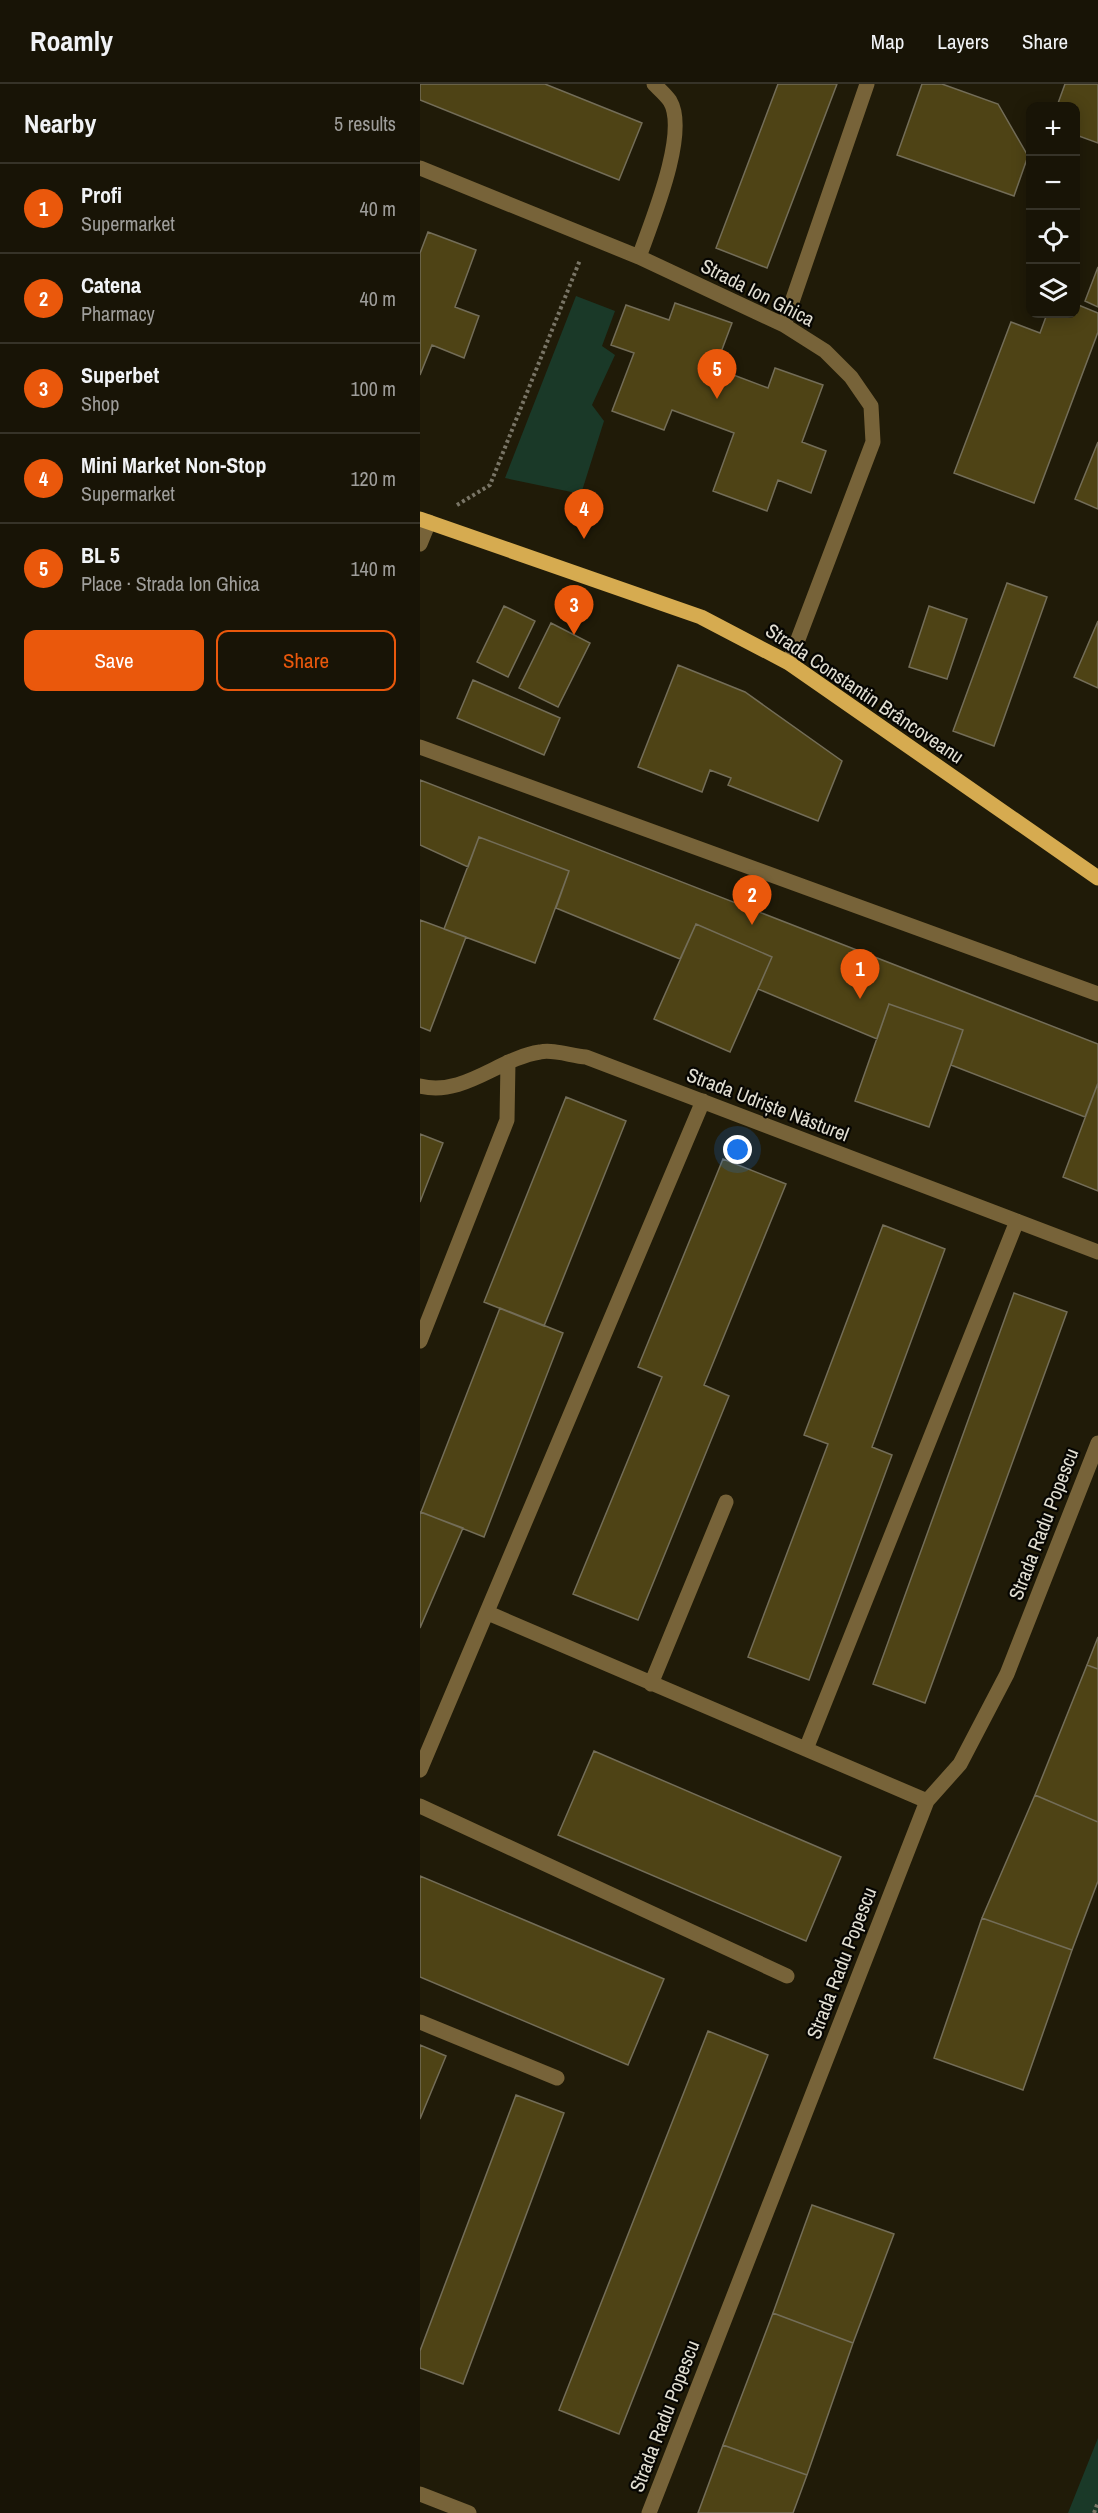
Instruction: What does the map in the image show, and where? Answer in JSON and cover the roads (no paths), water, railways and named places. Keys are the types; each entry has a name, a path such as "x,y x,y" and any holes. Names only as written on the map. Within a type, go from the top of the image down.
{"main road":[{"name":"Strada Constantin Brâncoveanu","path":"424,520 701,616 789,663 1098,879"}],"street":[{"path":"639,257 668,172 676,127 670,101 654,84"},
{"path":"784,325 867,84"},
{"name":"Strada Ion Ghica","path":"420,168 639,257 784,325 825,351 851,377 872,406 873,442 789,663"},
{"path":"420,544 424,520"},
{"path":"420,747 1098,994"},
{"name":"Strada Udriște Năsturel","path":"420,1086 430,1089 462,1084 508,1062 541,1051 586,1057 1098,1252"},
{"path":"420,1341 507,1120 508,1062"},
{"path":"420,1770 703,1101"},
{"path":"806,1749 1017,1221"},
{"name":"Strada Radu Popescu","path":"649,2513 927,1801 960,1764 1007,1674 1098,1443"},
{"path":"651,1684 726,1502"},
{"path":"488,1613 927,1801"},
{"path":"420,1806 787,1976"},
{"path":"420,2022 557,2078"},
{"path":"420,2493 469,2513"}],"place":[{"name":"BL 5","path":"717,399"},
{"name":"Mini Market Non-Stop","path":"584,539"},
{"name":"Superbet","path":"574,635"},
{"name":"Catena","path":"752,925"},
{"name":"Profi","path":"860,999"}]}
